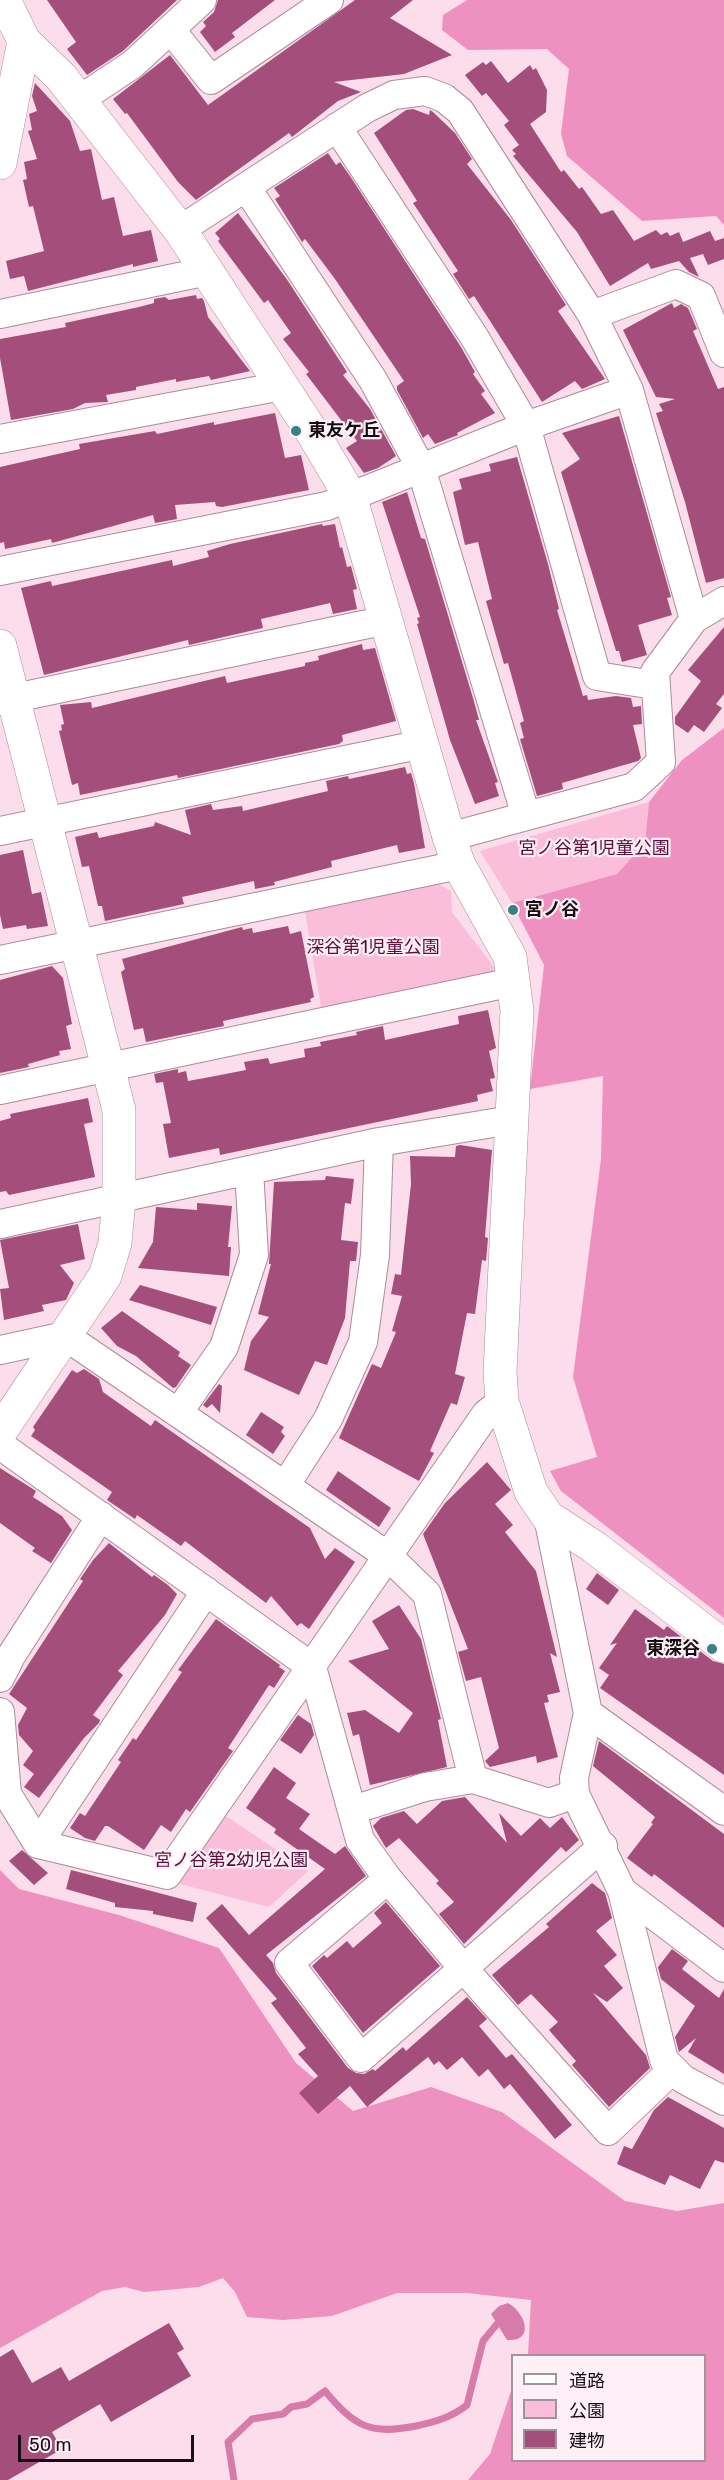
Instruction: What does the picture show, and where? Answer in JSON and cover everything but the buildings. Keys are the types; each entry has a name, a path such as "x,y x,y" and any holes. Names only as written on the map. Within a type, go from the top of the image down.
{"street":[{"path":"4,0 24,41 61,77 180,230 282,386 350,496 454,851 510,957 517,1011 500,1372 502,1401 531,1492 548,1516 594,1547 724,1646"},
{"path":"79,100 133,64 202,0"},
{"path":"171,30 211,80 329,0"},
{"path":"0,163 24,41"},
{"path":"180,230 367,108 394,95 426,91 444,98 460,111 592,315 629,390 694,619"},
{"path":"337,127 475,338 526,426 597,676 654,685"},
{"path":"246,187 373,380 421,468 526,816"},
{"path":"0,314 208,271"},
{"path":"592,315 676,284 701,296 724,353"},
{"path":"0,439 282,386"},
{"path":"0,571 327,506 526,426 629,390"},
{"path":"0,960 454,851 526,816 634,787 661,762 654,685 655,672 694,619 724,601"},
{"path":"7,700 387,620"},
{"path":"0,646 7,700 46,822 119,1110 119,1198 115,1243 105,1276 0,1432"},
{"path":"0,831 423,744"},
{"path":"0,1090 513,982"},
{"path":"0,1224 379,1142 511,1120"},
{"path":"285,1486 328,1419 363,1342 375,1255 379,1142"},
{"path":"178,1413 224,1347 254,1255 249,1170"},
{"path":"0,1350 65,1336 388,1556 428,1594 473,1779"},
{"path":"0,1712 7,1794 38,1844 167,1875 486,1414 502,1401"},
{"path":"0,1445 102,1515 312,1667 360,1840 388,1879 608,2131 673,2069"},
{"path":"0,1678 11,1656 102,1515"},
{"path":"548,1516 588,1713 574,1778 575,1794 603,1846 622,1891 664,2060 683,2079 724,2101"},
{"path":"38,1844 206,1591"},
{"path":"588,1713 724,1811"},
{"path":"353,1810 425,1787 473,1779 549,1803 575,1794"},
{"path":"388,1879 289,1963 361,2058 603,1846"},
{"path":"622,1891 724,1968"}],"green space":[{"name":"宮ノ谷第1児童公園","path":"649,802 645,843 617,874 512,903 480,851"},
{"name":"深谷第1児童公園","path":"432,881 451,891 452,912 494,967 492,979 322,1013 304,906"},
{"name":"宮ノ谷第2幼児公園","path":"220,1812 308,1871 269,1907 172,1882"}],"shaded area":[{"path":"467,0 724,0 724,225 716,216 642,221 567,156 561,134 569,69 547,49 468,50 442,30 443,15"},
{"path":"724,728 724,1618 561,1491 550,1471 597,1457 573,1377 601,1159 603,1076 530,1089 544,965 512,903 617,874 645,843 649,802 682,760"},
{"path":"0,1870 19,1889 119,1915 219,1948 296,2063 353,2111 431,2087 502,2112 625,2201 677,2211 724,2203 724,2480 468,2480 490,2454 511,2391 511,2462 706,2462 706,2354 528,2354 531,2300 466,2293 397,2293 332,2316 283,2320 247,2317 235,2292 223,2278 199,2287 144,2292 125,2287 102,2291 0,2348"},
{"path":"508,2303 519,2313 525,2326 522,2336 507,2340 491,2314 499,2306"}],"waterway":[{"path":"234,2480 228,2442 252,2419 283,2414 291,2407 307,2404 325,2391 345,2413 364,2425 375,2428 400,2429 437,2421 455,2413 467,2405 483,2341 497,2324"}],"place":[{"name":"東友ケ丘","path":"296,431"},
{"name":"宮ノ谷","path":"513,910"},
{"name":"東深谷","path":"712,1649"}]}
